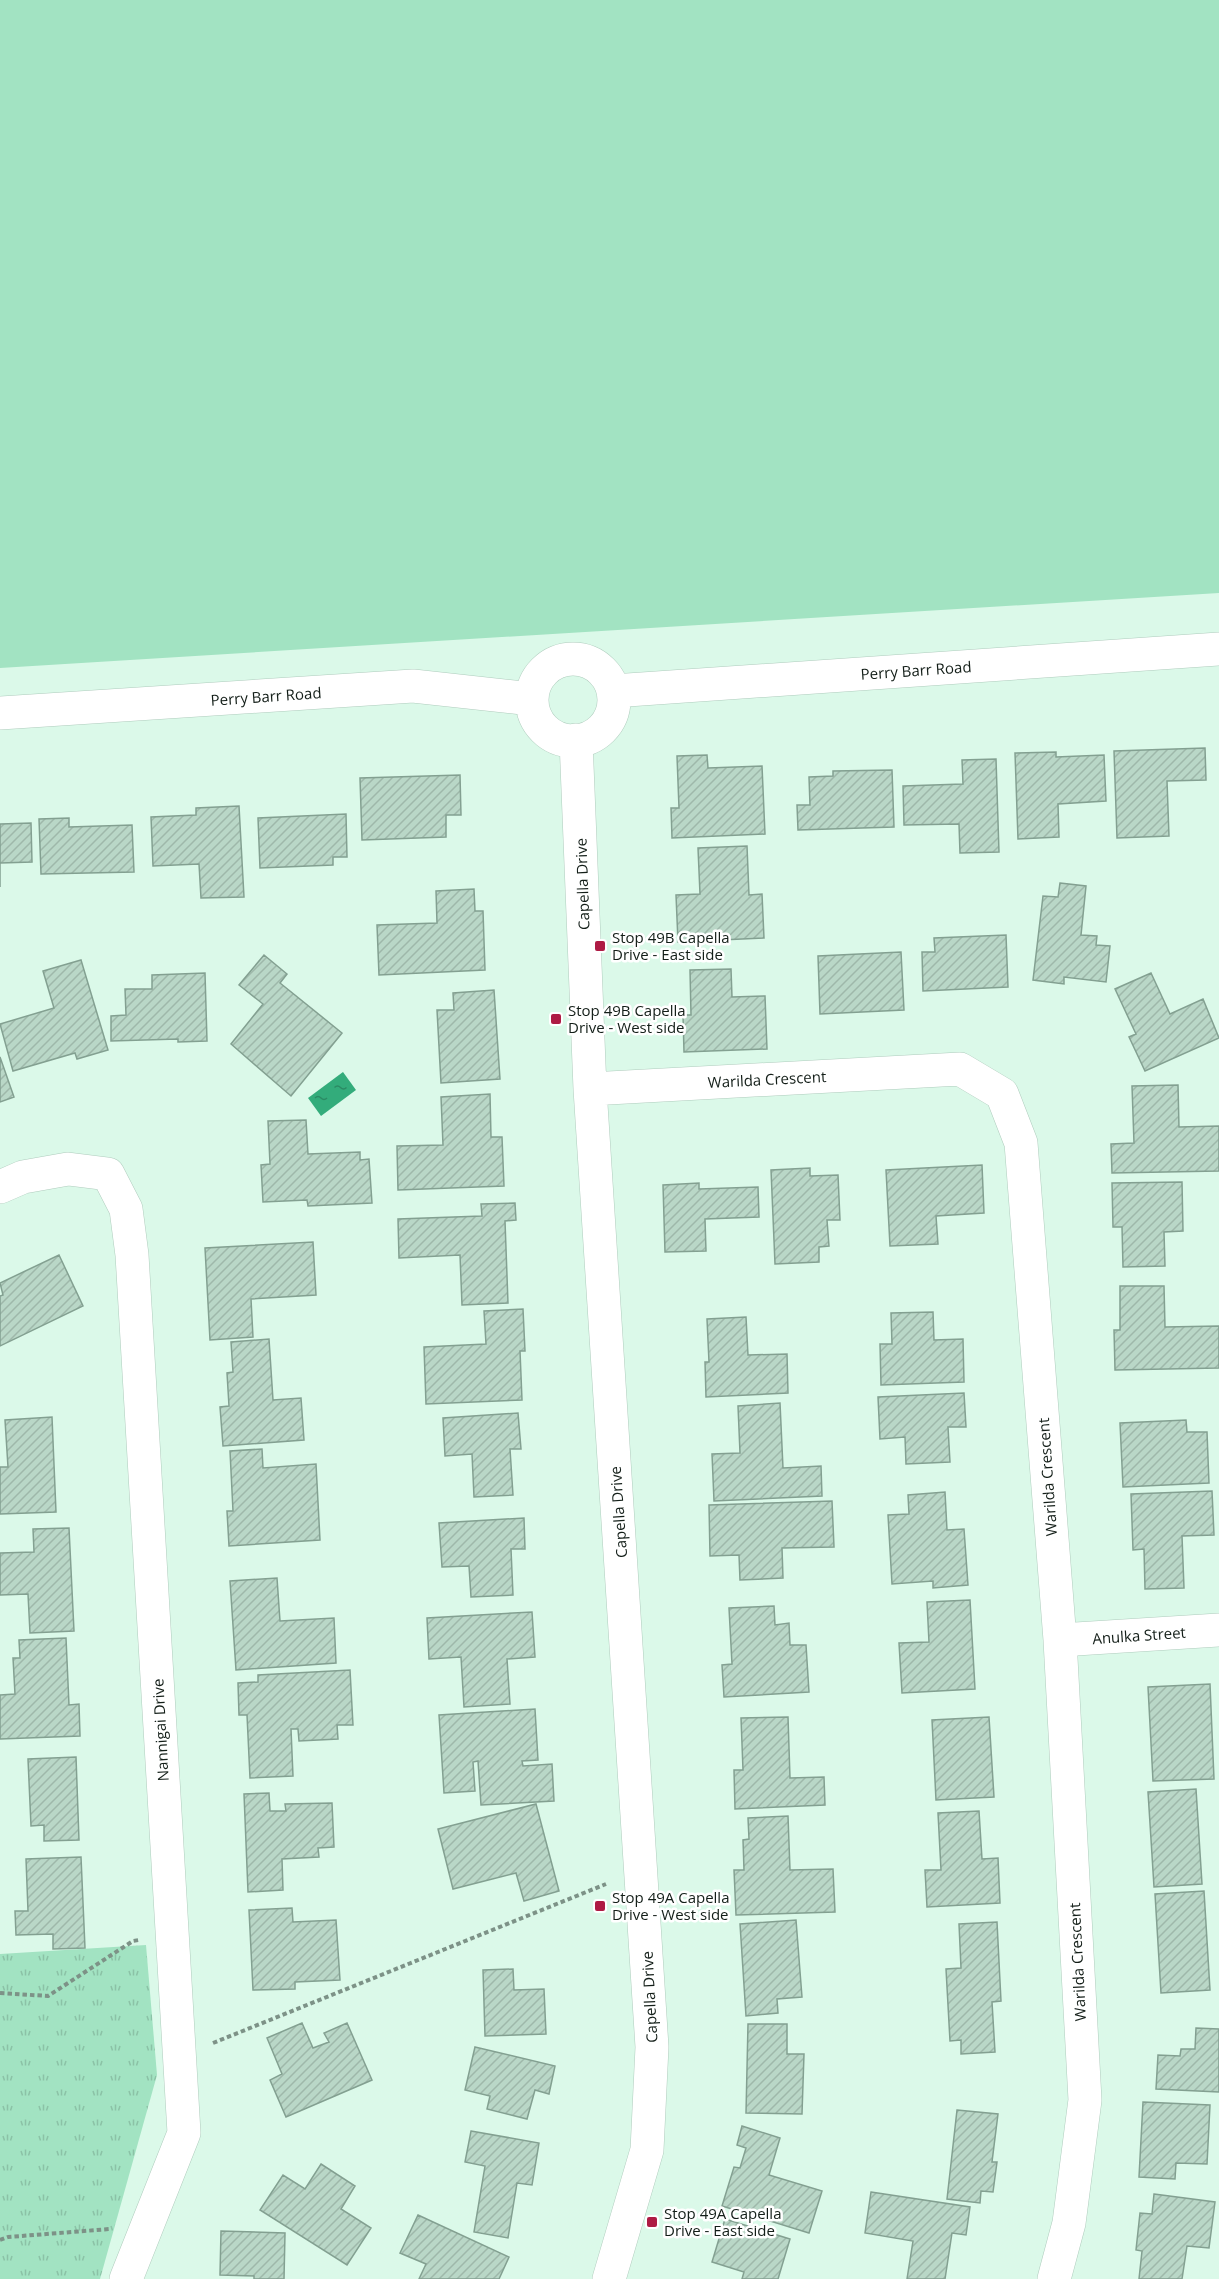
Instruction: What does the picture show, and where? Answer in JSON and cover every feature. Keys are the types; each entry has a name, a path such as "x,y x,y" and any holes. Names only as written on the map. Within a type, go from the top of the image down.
{"street":[{"name":"Perry Barr Road","path":"613,691 1219,649"},
{"path":"574,659 593,665 608,678 613,691 614,705 601,729 590,737 576,740 562,739 545,729 534,713 532,699 534,687 540,675 550,666 562,660 574,659"},
{"name":"Perry Barr Road","path":"0,713 413,686 532,699"},
{"name":"Capella Drive","path":"576,740 590,1089 652,2047 647,2150 609,2279"},
{"name":"Warilda Crescent","path":"590,1089 960,1069 1002,1095 1021,1143 1060,1640 1084,2100 1069,2223 1054,2279"},
{"name":"Nannigai Drive","path":"0,1187 23,1177 68,1169 108,1174 126,1209 132,1255 184,2133 126,2279"},
{"name":"Anulka Street","path":"1060,1640 1219,1630"}],"path":[{"path":"179,2057 641,1870"},
{"path":"0,1993 48,1996 133,1941 172,1940"},
{"path":"0,2240 8,2237 147,2226"}],"green space":[{"path":"0,0 1219,0 1219,593 0,668"},
{"path":"146,1945 157,2075 100,2279 0,2279 0,1954"}],"water":[{"path":"343,1072 356,1090 321,1116 308,1098"}],"building":[{"path":"1205,748 1206,780 1167,781 1169,836 1117,838 1114,751"},
{"path":"1056,752 1056,757 1104,755 1106,801 1058,804 1059,837 1018,839 1015,753"},
{"path":"707,755 708,768 762,766 765,834 672,838 671,808 679,808 677,756"},
{"path":"996,759 999,852 960,853 959,824 904,825 903,786 963,784 962,760"},
{"path":"892,770 894,827 798,830 797,805 810,805 809,777 833,776 833,771"},
{"path":"460,775 461,815 446,815 446,837 362,840 360,778"},
{"path":"239,806 244,897 201,898 199,864 153,866 151,817 196,815 196,808"},
{"path":"346,814 347,857 333,857 333,865 260,868 258,818"},
{"path":"69,818 69,827 132,825 134,872 41,874 39,819"},
{"path":"31,823 32,862 0,863 0,824"},
{"path":"747,846 749,895 762,894 764,938 678,942 676,895 700,894 698,848"},
{"path":"1060,883 1086,886 1081,935 1097,936 1096,945 1110,946 1106,982 1064,977 1064,984 1033,980 1043,896 1058,897"},
{"path":"474,889 475,911 483,911 485,970 379,975 377,925 437,923 436,891"},
{"path":"1006,935 1008,987 923,991 922,952 935,952 934,938"},
{"path":"901,952 904,1010 820,1014 818,956"},
{"path":"264,955 287,974 280,983 342,1033 291,1096 231,1044 263,1004 239,985"},
{"path":"81,960 108,1050 77,1059 75,1053 13,1071 0,1024 54,1008 43,971"},
{"path":"731,969 732,997 765,996 767,1049 684,1052 683,1015 691,1015 690,970"},
{"path":"205,973 207,1041 178,1042 178,1039 111,1041 111,1016 126,1015 125,989 152,989 152,975"},
{"path":"1151,973 1170,1014 1203,999 1219,1038 1145,1071 1129,1037 1136,1034 1115,989"},
{"path":"494,990 500,1079 441,1083 437,1010 454,1010 453,993"},
{"path":"0,1057 14,1097 0,1102"},
{"path":"1178,1085 1179,1127 1219,1126 1219,1171 1112,1173 1111,1144 1134,1143 1132,1086"},
{"path":"490,1094 491,1137 502,1137 504,1186 398,1190 397,1146 443,1145 441,1097"},
{"path":"306,1120 308,1154 360,1152 360,1160 369,1159 372,1203 308,1206 307,1200 263,1202 261,1165 270,1164 268,1121"},
{"path":"982,1165 984,1213 936,1216 938,1244 890,1246 886,1170"},
{"path":"810,1168 810,1176 838,1175 840,1220 827,1220 829,1246 819,1247 819,1262 775,1264 771,1170"},
{"path":"1182,1182 1183,1231 1164,1232 1165,1266 1123,1267 1122,1227 1113,1227 1112,1183"},
{"path":"699,1183 699,1189 758,1187 759,1217 705,1219 706,1251 665,1252 663,1185"},
{"path":"515,1203 516,1220 505,1221 508,1303 462,1305 460,1255 399,1258 398,1219 482,1216 481,1204"},
{"path":"313,1242 316,1295 251,1299 253,1337 210,1340 205,1248"},
{"path":"59,1255 83,1306 0,1346 0,1296 3,1295 0,1283"},
{"path":"1120,1286 1164,1286 1165,1327 1219,1326 1219,1368 1115,1370 1114,1330 1120,1330"},
{"path":"523,1309 525,1351 520,1351 522,1400 426,1404 424,1347 486,1344 484,1311"},
{"path":"933,1312 934,1340 963,1339 964,1382 881,1385 880,1344 892,1344 891,1313"},
{"path":"746,1317 748,1355 787,1354 788,1393 706,1397 705,1362 709,1362 707,1319"},
{"path":"269,1339 273,1400 301,1398 304,1440 223,1446 220,1407 229,1406 227,1373 233,1372 231,1342"},
{"path":"964,1393 966,1427 948,1427 950,1462 906,1464 905,1437 880,1439 878,1397"},
{"path":"780,1403 783,1468 821,1466 822,1496 714,1501 712,1454 740,1453 738,1406"},
{"path":"518,1413 521,1449 510,1449 513,1495 474,1497 472,1454 445,1456 443,1418"},
{"path":"52,1417 56,1512 0,1514 0,1467 8,1467 5,1420"},
{"path":"1186,1420 1187,1432 1207,1432 1209,1483 1123,1487 1120,1423"},
{"path":"262,1449 263,1468 316,1464 320,1540 229,1546 227,1511 233,1511 230,1451"},
{"path":"1212,1491 1214,1535 1182,1536 1184,1588 1145,1589 1144,1549 1133,1550 1131,1494"},
{"path":"945,1492 947,1530 964,1529 968,1585 933,1588 933,1581 892,1584 888,1515 909,1514 908,1495"},
{"path":"832,1501 834,1547 782,1548 783,1578 740,1580 739,1555 710,1556 709,1505"},
{"path":"524,1518 525,1549 511,1549 513,1595 471,1597 469,1566 442,1567 439,1523"},
{"path":"69,1528 74,1631 30,1633 28,1594 0,1595 0,1553 34,1552 33,1529"},
{"path":"277,1578 280,1621 334,1618 336,1663 236,1670 230,1581"},
{"path":"970,1600 975,1689 902,1693 899,1643 929,1642 927,1602"},
{"path":"774,1606 775,1625 789,1623 790,1645 806,1645 809,1692 724,1697 722,1665 732,1664 729,1608"},
{"path":"532,1612 535,1657 507,1659 510,1704 464,1707 461,1657 429,1659 427,1618"},
{"path":"66,1638 69,1705 79,1704 80,1736 0,1739 0,1695 15,1694 13,1658 20,1658 19,1640"},
{"path":"350,1670 353,1725 337,1725 338,1739 299,1741 298,1729 291,1729 293,1776 250,1778 247,1715 239,1715 238,1683 258,1682 258,1675"},
{"path":"1210,1684 1214,1779 1153,1781 1148,1687"},
{"path":"535,1709 538,1760 522,1761 523,1766 552,1764 554,1801 481,1805 478,1761 473,1762 475,1791 444,1793 439,1715"},
{"path":"788,1717 790,1778 824,1777 825,1805 735,1809 734,1770 743,1770 741,1718"},
{"path":"989,1717 994,1797 936,1800 932,1720"},
{"path":"76,1757 79,1840 44,1841 44,1825 31,1826 28,1759"},
{"path":"1196,1789 1202,1884 1154,1887 1148,1792"},
{"path":"269,1793 270,1811 286,1811 285,1804 332,1803 334,1847 318,1848 319,1857 282,1859 283,1890 248,1892 244,1794"},
{"path":"536,1804 559,1891 524,1901 516,1873 453,1889 438,1829"},
{"path":"979,1811 982,1859 998,1858 1000,1903 927,1907 925,1870 941,1870 938,1813"},
{"path":"788,1816 790,1870 833,1869 835,1912 736,1915 734,1870 744,1870 743,1840 749,1839 748,1818"},
{"path":"81,1857 85,1948 53,1949 53,1934 16,1935 15,1911 28,1911 26,1859"},
{"path":"1204,1891 1210,1990 1161,1993 1155,1894"},
{"path":"292,1908 293,1922 336,1920 340,1980 295,1982 295,1989 253,1990 249,1910"},
{"path":"796,1920 802,1997 777,1999 778,2013 746,2016 740,1924"},
{"path":"997,1922 1001,2001 992,2002 995,2052 961,2054 961,2040 950,2041 946,1969 961,1968 959,1924"},
{"path":"513,1969 514,1990 544,1989 546,2034 485,2036 483,1970"},
{"path":"302,2023 313,2048 329,2042 324,2033 347,2023 372,2080 286,2117 270,2080 282,2074 267,2038"},
{"path":"748,2024 787,2024 787,2054 804,2054 802,2114 746,2113"},
{"path":"1196,2028 1219,2029 1219,2092 1156,2089 1158,2055 1180,2056 1181,2049 1195,2049"},
{"path":"475,2047 555,2066 549,2094 535,2090 527,2119 487,2109 490,2096 465,2090"},
{"path":"1143,2102 1210,2105 1207,2164 1176,2163 1175,2179 1139,2177"},
{"path":"957,2110 998,2114 992,2162 997,2162 993,2192 981,2191 980,2203 947,2199"},
{"path":"742,2126 780,2138 769,2175 822,2191 809,2233 722,2206 734,2167 740,2168 746,2148 737,2145"},
{"path":"471,2131 539,2143 532,2185 517,2183 508,2238 474,2232 485,2166 465,2162"},
{"path":"321,2164 355,2186 341,2209 371,2228 347,2265 260,2210 283,2175 305,2189"},
{"path":"871,2192 970,2207 966,2235 952,2233 945,2279 907,2279 913,2241 865,2233"},
{"path":"1154,2194 1215,2202 1209,2248 1187,2246 1182,2279 1139,2279 1142,2251 1136,2250 1140,2213 1152,2214"},
{"path":"418,2215 509,2257 499,2279 419,2279 426,2264 400,2253"},
{"path":"725,2219 790,2239 778,2279 742,2279 744,2272 712,2262"},
{"path":"221,2231 285,2233 284,2279 254,2279 254,2276 220,2275"}],"place":[{"name":"Stop 49B Capella Drive - East side","path":"600,946"},
{"name":"Stop 49B Capella Drive - West side","path":"556,1019"},
{"name":"Stop 49A Capella Drive - West side","path":"600,1906"},
{"name":"Stop 49A Capella Drive - East side","path":"652,2222"}]}
